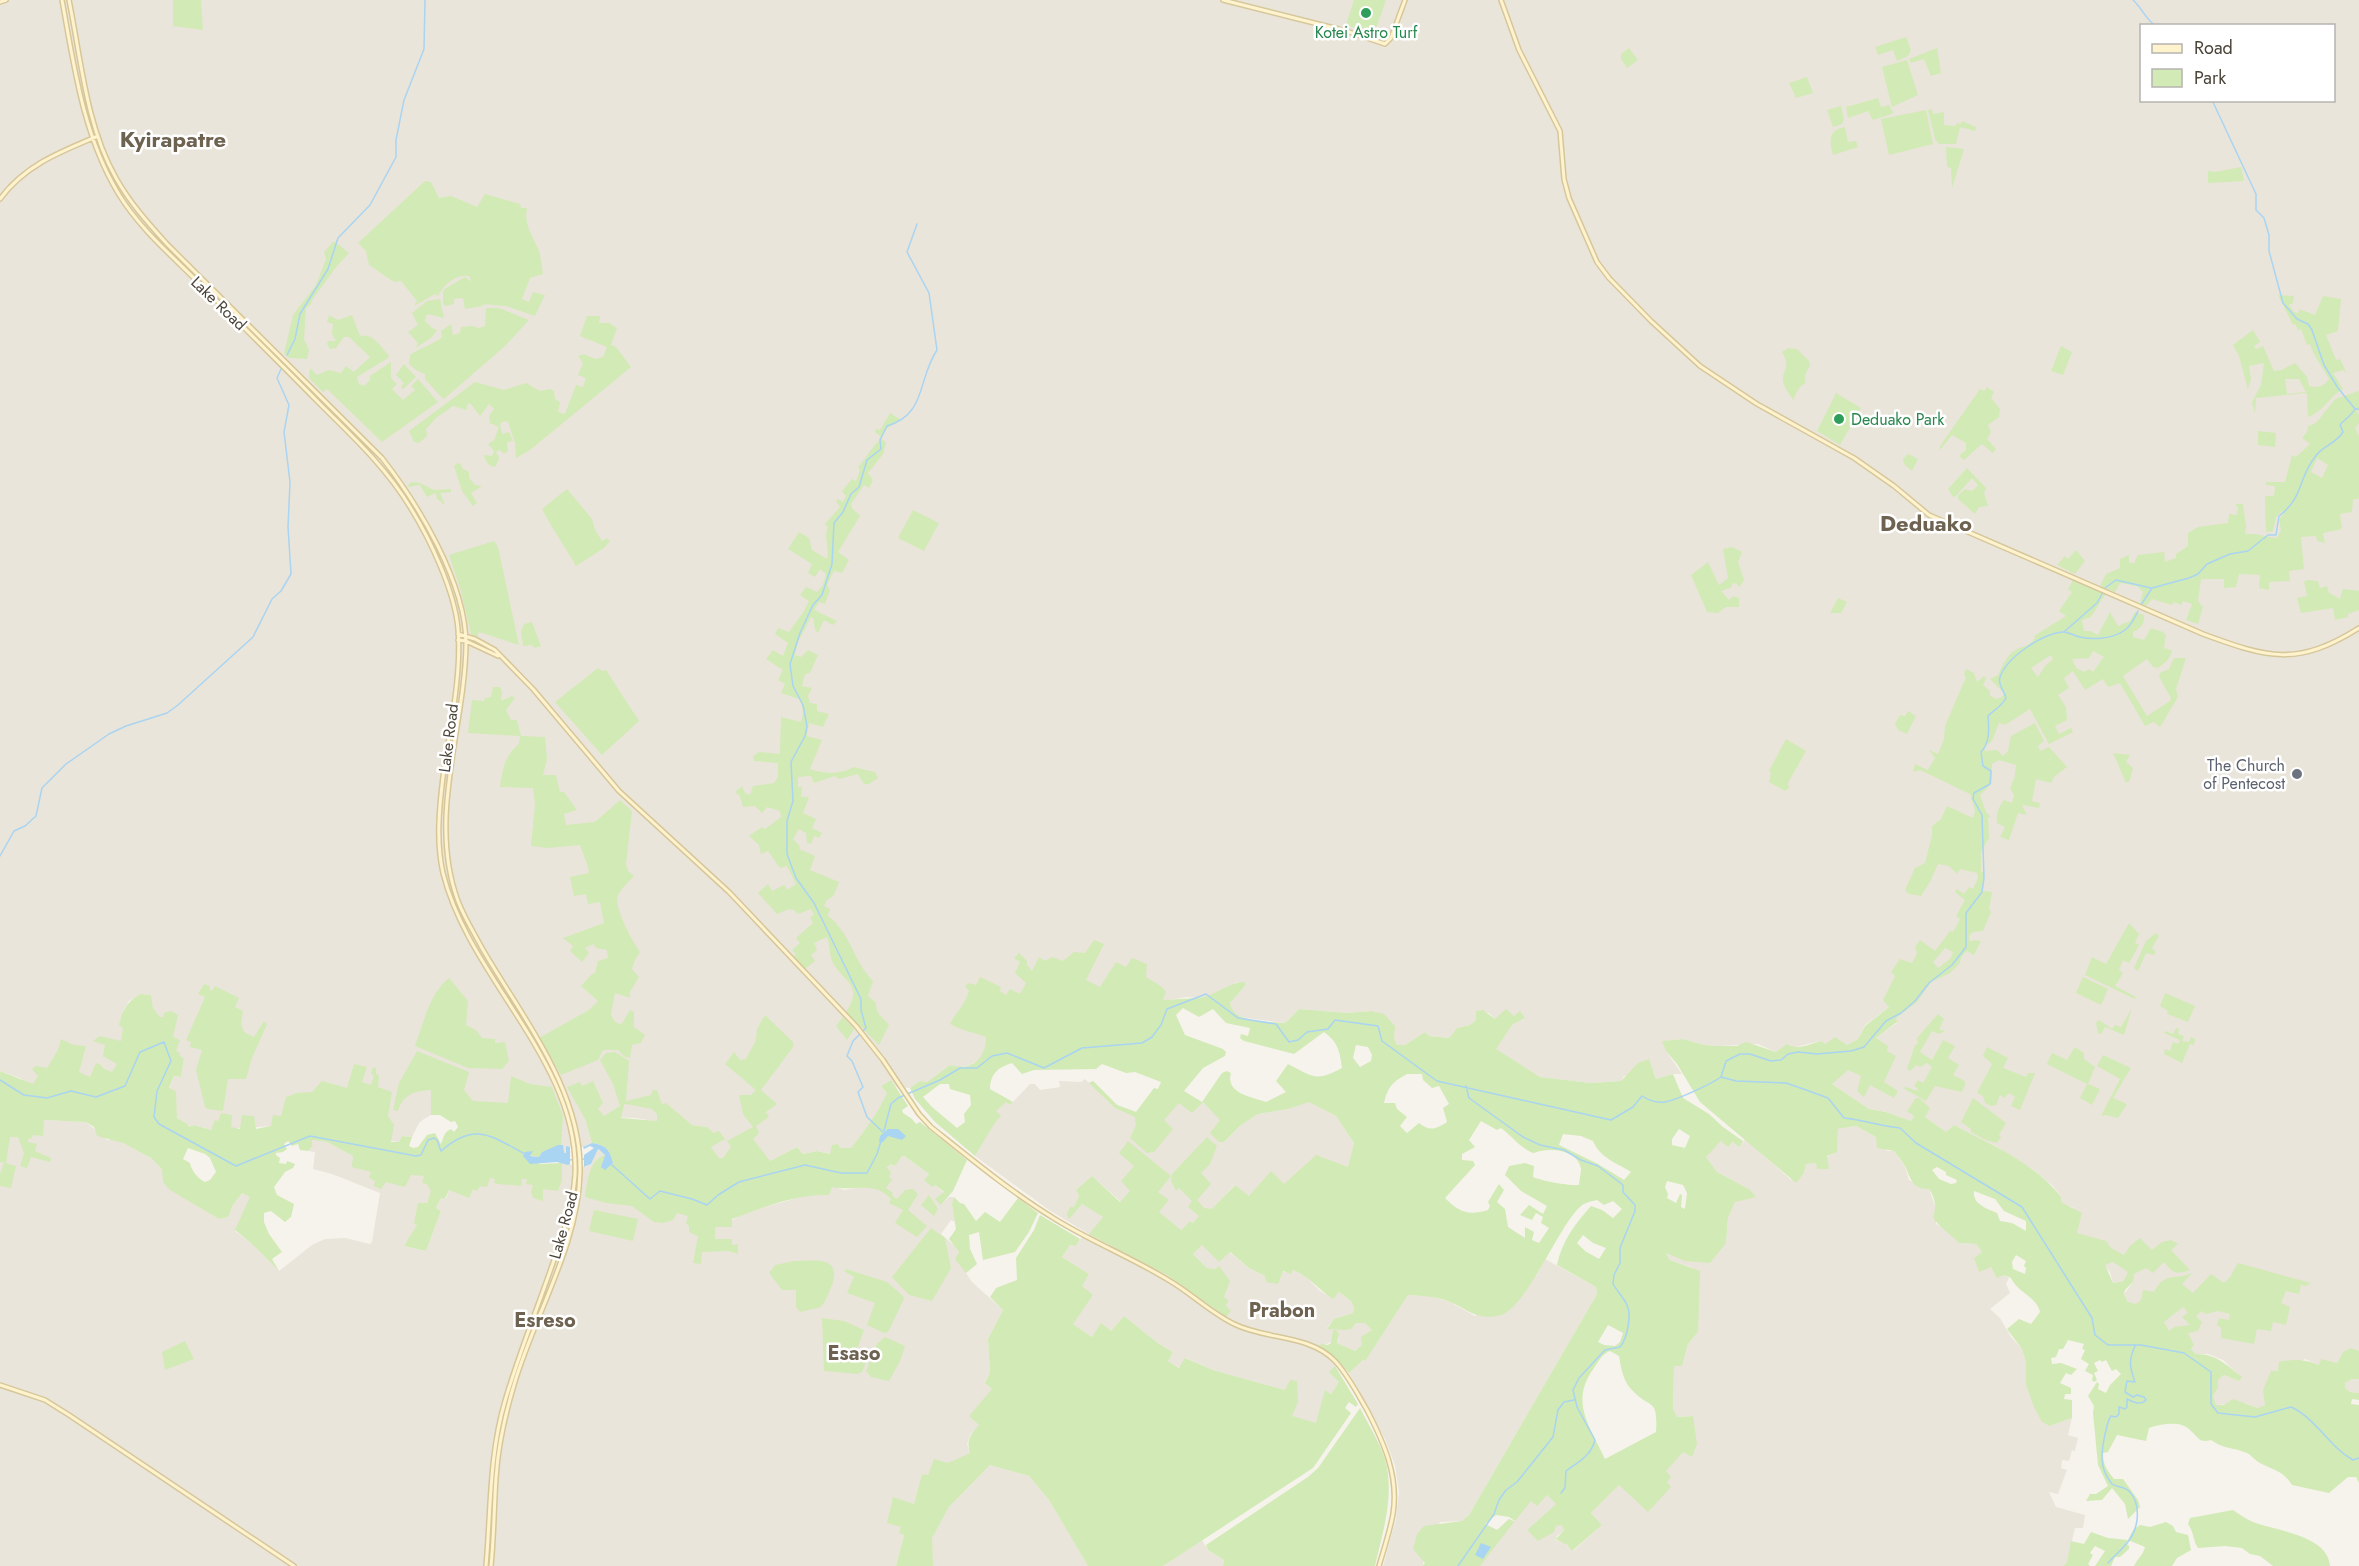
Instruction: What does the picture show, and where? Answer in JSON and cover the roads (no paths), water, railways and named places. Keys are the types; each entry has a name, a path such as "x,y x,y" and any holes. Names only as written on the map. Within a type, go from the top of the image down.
{"main road":[{"path":"0,2 6,0"},
{"name":"Lake Road","path":"62,0 92,138 117,192 153,239 258,341 387,473 433,548 453,606 458,640 438,816 442,867 455,911 484,964 536,1049 561,1099 573,1133 575,1165 573,1200 565,1228 516,1364 496,1434 492,1470 489,1566"},
{"name":"Lake Road","path":"69,0 88,100 98,136 122,188 158,234 376,452 395,476 434,539 457,595 466,641 446,816 445,848 449,873 466,918 558,1081 574,1118 580,1147 578,1200 571,1232 515,1380 501,1438 489,1566"},
{"path":"1223,0 1346,31 1385,44 1393,35 1405,0"},
{"path":"1501,0 1520,50 1560,131 1564,179 1583,234 1597,262 1650,321 1694,361 1757,404 1849,455 1894,486 1929,515 2237,648 2273,655 2290,655 2318,648 2359,628"},
{"path":"0,199 18,177 41,161 98,136"},
{"path":"458,634 465,634 486,644 500,656 533,690 619,791 729,892 856,1026 883,1059 908,1100 931,1127 1056,1220 1172,1282 1233,1324 1254,1332 1317,1347 1334,1360 1362,1401 1385,1446 1391,1466 1394,1484 1393,1513 1379,1566"},
{"path":"458,640 466,641 500,656"},
{"path":"0,1385 45,1401 69,1415 294,1566"}],"water":[{"path":"888,1129 898,1129 906,1136 902,1140 888,1136 883,1142 879,1142 880,1136"},
{"path":"592,1143 607,1149 610,1155 613,1163 605,1170 601,1167 605,1155 598,1149 591,1164 584,1167 584,1155 594,1148 590,1146 584,1149 583,1147"},
{"path":"563,1145 564,1153 566,1153 566,1146 570,1147 570,1164 557,1162 530,1164 523,1156 525,1152 533,1151 530,1156 539,1157 542,1152"},
{"path":"1481,1543 1491,1547 1483,1559 1475,1555"}],"waterway":[{"path":"287,355 295,339 300,314 328,269 338,238 370,205 396,157 396,140 404,100 424,49 425,0"},
{"path":"2133,0 2153,24"},
{"path":"2213,102 2256,194 2256,210 2264,218 2269,235 2269,251 2283,303 2297,319 2308,324 2324,365 2338,388 2355,409"},
{"path":"883,1132 867,1117 858,1092 863,1087 852,1061 847,1056 853,1041 866,1028 861,1010 861,999 814,903 796,878 787,854 787,821 793,801 791,762 805,736 807,726 803,705 793,686 790,664 800,633 813,605 822,595 832,564 834,523 843,512 851,494 859,487 867,460 881,449 880,440 887,426 900,421 915,405 937,350 929,293 907,252 917,224"},
{"path":"0,856 14,831 25,826 36,816 42,788 66,764 109,734 167,713 178,705 253,637 272,599 281,591 291,574 288,527 290,482 284,432 289,405 277,378 281,369"},
{"path":"2141,605 2152,588 2189,578 2198,574 2207,564 2230,554 2248,551 2268,535 2276,535 2279,516 2293,502 2310,465 2321,450 2340,436 2343,432 2340,425 2355,409 2359,409"},
{"path":"2105,588 2116,580 2151,588"},
{"path":"2065,631 2097,603 2103,592"},
{"path":"1721,1077 1726,1061 1740,1054 1750,1054 1771,1061 1781,1060 1788,1054 1798,1052 1817,1054 1851,1051 1864,1047 1886,1021 1901,1013 1915,1001 1929,983 1952,965 1966,947 1966,913 1982,892 1984,878 1982,815 1973,799 1974,793 1990,784 1991,771 1983,766 1981,752 1989,731 1988,716 2006,698 2000,682 2004,669 2017,654 2045,637 2064,632 2085,638 2109,637 2127,628 2138,611"},
{"path":"884,1131 891,1104 898,1098 940,1080 960,1068 977,1068 992,1056 1007,1053 1044,1068 1082,1048 1142,1043 1152,1037 1161,1025 1167,1009 1206,994 1238,1018 1276,1024 1289,1042 1298,1040 1307,1032 1328,1029 1335,1020 1378,1026 1382,1041 1437,1081 1611,1120 1633,1107 1642,1096 1653,1101 1665,1102 1710,1084 1721,1077 1736,1081 1786,1083 1828,1098 1844,1118 1900,1128 1916,1143 2022,1207 2092,1318 2095,1335 2108,1345 2141,1345 2184,1353 2211,1372 2211,1404 2218,1413 2255,1417 2291,1407 2308,1418 2336,1448 2353,1460 2359,1458"},
{"path":"0,1080 24,1095 47,1098 71,1091 96,1097 125,1086 140,1052 164,1042 171,1061 157,1091 154,1117 159,1124 236,1166 310,1136 416,1156 421,1155 428,1140 434,1138 441,1151 464,1136 483,1134 525,1154"},
{"path":"1466,1086 1469,1098 1523,1137 1540,1145 1564,1150 1581,1160 1598,1166 1623,1185 1623,1192 1635,1205 1635,1211 1620,1248 1620,1263 1614,1275 1613,1284 1627,1305 1629,1321 1627,1333 1620,1347 1605,1350 1579,1378 1573,1390 1577,1407 1595,1440 1587,1454 1566,1471 1565,1488 1561,1493"},
{"path":"612,1165 650,1199 660,1191 707,1205 739,1182 805,1165 841,1173 867,1173 881,1141"},
{"path":"569,1160 585,1159"},
{"path":"2108,1563 2130,1539 2137,1521 2137,1508 2133,1496 2127,1489 2112,1484 2105,1472 2102,1454 2111,1416 2116,1417 2119,1414 2119,1407 2125,1409 2127,1407 2127,1399 2139,1403 2146,1400 2144,1397 2137,1395 2133,1397 2125,1392 2127,1381 2135,1382 2130,1364 2135,1346"},
{"path":"1458,1566 1494,1514 1506,1490 1517,1482 1553,1437 1558,1410 1564,1402 1574,1400"}],"place":[{"name":"Kotei Astro Turf","path":"1366,13"},
{"name":"Deduako Park","path":"1839,419"},
{"name":"The Church of Pentecost","path":"2297,774"}],"district":[{"name":"Kyirapatre","path":"173,139"},
{"name":"Deduako","path":"1926,523"},
{"name":"Prabon","path":"1282,1310"},
{"name":"Esreso","path":"545,1320"},
{"name":"Esaso","path":"854,1353"}]}
